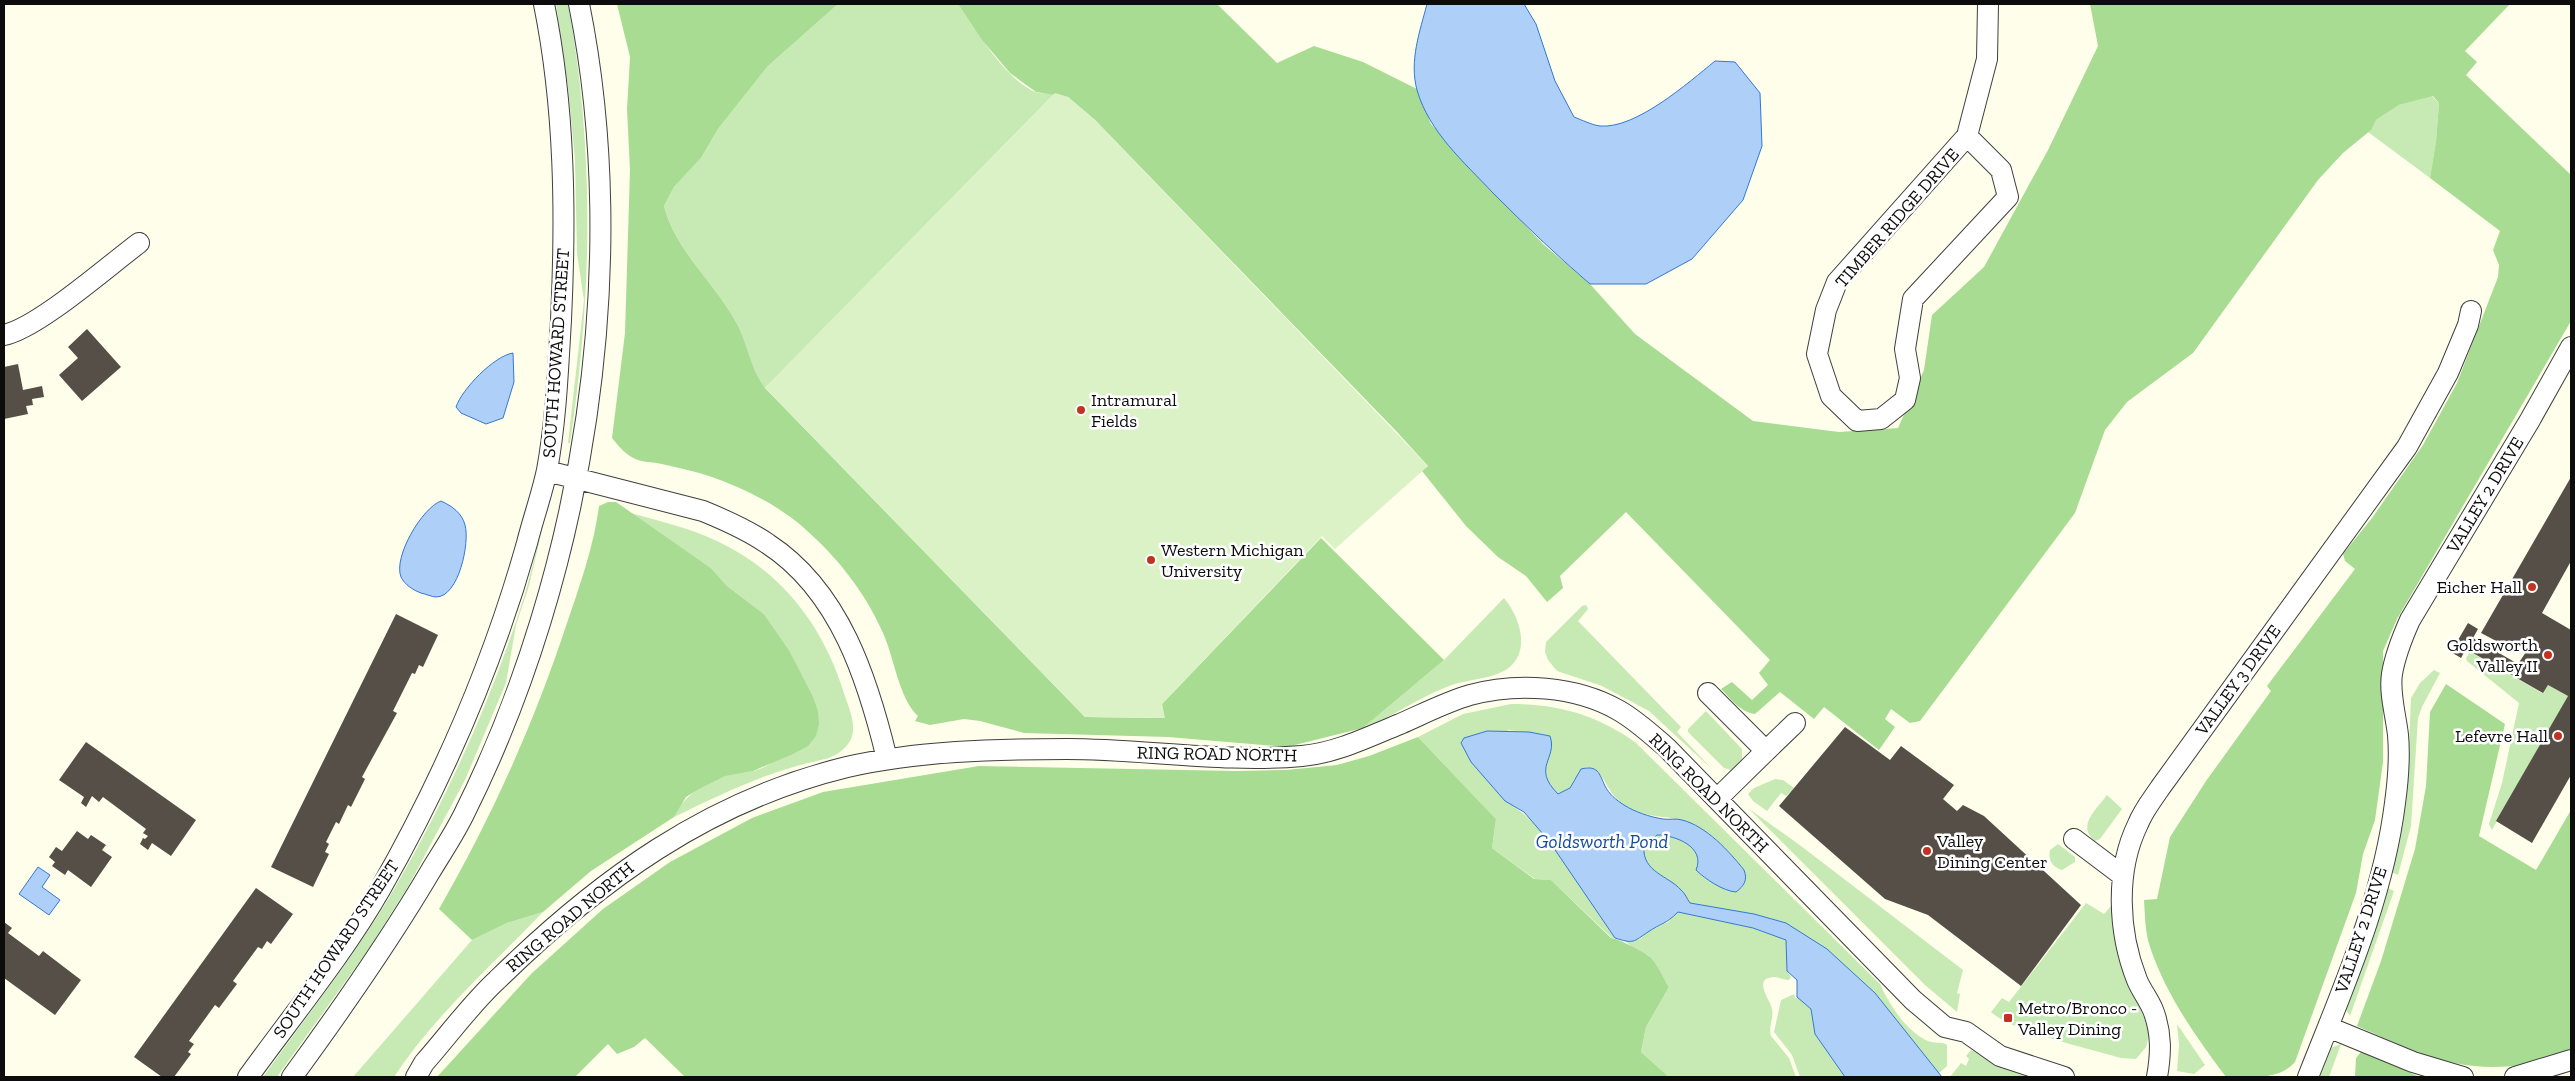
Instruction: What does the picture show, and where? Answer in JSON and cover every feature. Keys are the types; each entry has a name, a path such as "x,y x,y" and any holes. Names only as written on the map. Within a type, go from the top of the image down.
{"street":[{"name":"SOUTH HOWARD STREET","path":"248,1077 326,970 380,890 430,797 481,683 512,594 546,471 558,373 564,252 562,142 549,29 544,4"},
{"name":"SOUTH HOWARD STREET","path":"292,1077 353,994 401,921 464,814 505,726 539,630 576,478 594,363 601,259 597,136 586,42 579,4"},
{"name":"TIMBER RIDGE DRIVE","path":"1967,136 2001,170 2008,197 1912,300 1905,349 1910,378 1905,400 1881,420 1857,421 1831,396 1817,354 1826,310 1837,282 1967,136 1987,59 1988,4"},
{"path":"4,335 26,326 43,316 139,243"},
{"name":"VALLEY 3 DRIVE","path":"2157,1077 2161,1055 2160,1030 2153,1009 2137,980 2126,940 2121,912 2125,860 2138,824 2160,788 2407,447 2448,373 2468,325 2471,311"},
{"name":"VALLEY 2 DRIVE","path":"2308,1077 2376,896 2395,804 2398,737 2392,676 2400,643 2410,620 2571,347"},
{"path":"546,471 682,505 719,518 768,544 791,562 814,588 833,614 859,662 877,716 887,760"},
{"name":"RING ROAD NORTH","path":"416,1077 424,1063 495,982 592,894 637,860 694,827 752,798 811,777 887,760 959,753 1067,749 1249,757 1303,756 1357,742 1471,695 1510,688 1540,688 1592,698 1618,710 1668,748 1936,1021 1945,1027 1966,1032 2000,1056 2064,1077"},
{"path":"1708,693 1766,751"},
{"path":"1717,799 1794,722"},
{"path":"2074,839 2123,876"},
{"path":"2328,1027 2413,1062 2463,1077"},
{"path":"2515,1077 2571,1060"}],"green space":[{"path":"556,4 568,4 583,113 586,168 587,224 583,334 570,443 568,443 584,300 577,254 575,160 568,87"},
{"path":"617,4 838,4 768,66 718,129 701,158 674,187 664,206 669,222 686,251 736,322 755,372 765,388 1085,717 1164,718 1162,704 1321,538 1444,660 1363,728 1287,747 1168,737 1024,733 980,721 964,719 930,725 915,721 918,716 911,709 901,689 887,643 876,618 850,576 816,539 783,512 749,492 705,475 638,460 624,451 612,438 625,333 630,170 627,109 630,57"},
{"path":"838,4 958,4 982,40 1013,76 1024,86 1035,92 1055,93 765,388 755,372 736,322 677,237 669,222 664,206 674,187 701,158 718,129 768,66"},
{"path":"958,4 1217,4 1277,63 1314,46 1363,62 1417,89 1431,124 1543,244 1590,284 1635,334 1753,421 1839,432 1898,428 1924,370 1932,315 1984,267 2048,150 2098,46 2090,4 2510,4 2465,51 2477,62 2466,75 2571,175 2571,321 2397,619 2383,651 2383,762 2375,820 2363,854 2356,893 2295,1062 2280,1072 2263,1077 2226,1077 2193,1031 2164,982 2148,941 2144,900 2157,899 2170,837 2206,781 2271,691 2267,686 2355,569 2345,561 2343,554 2372,518 2423,445 2457,383 2498,277 2499,265 2493,250 2500,231 2430,178 2436,141 2439,103 2433,96 2399,105 2376,120 2371,130 2343,153 2318,180 2193,353 2127,402 2105,430 2075,513 1920,721 1910,723 1891,709 1885,719 1895,727 1879,750 1824,707 1814,719 1780,692 1755,714 1745,711 1736,704 1721,689 1732,682 1752,700 1768,685 1759,673 1770,660 1626,512 1560,576 1563,588 1547,602 1526,576 1498,557 1466,526 1422,471 1428,466 1397,432 1095,120 1068,97 1036,92 1010,73 982,40"},
{"name":"Intramural Fields","path":"1055,93 1068,97 1095,120 1428,466 1335,549 1322,536 1162,704 1165,718 1085,717 765,388"},
{"path":"2432,96 2439,103 2436,141 2430,178 2368,132 2376,120 2399,105"},
{"path":"608,502 616,502 711,568 727,586 764,614 789,650 813,697 818,711 819,724 816,736 808,746 793,754 753,771 725,776 699,789 686,797 674,817 591,871 543,912 507,923 472,940 439,909 477,840 511,769 541,697 582,580 594,535 599,506"},
{"path":"546,513 529,586 516,625 506,683 465,780 409,885 368,950 277,1077 263,1077 382,909 416,850 452,780 498,672 524,597"},
{"path":"631,513 696,532 740,553 761,568 796,602 811,622 823,643 834,666 850,711 853,732 844,749 828,758 787,769 754,781 674,817 689,797 710,781 726,775 755,770 777,759 818,711 789,650 764,614 727,586 711,568"},
{"path":"1504,598 1516,618 1521,640 1516,660 1508,668 1491,676 1455,684 1438,691 1363,728 1444,660"},
{"path":"1586,605 1588,609 1578,621 1681,727 1677,732 1713,770 1649,711 1602,686 1557,671 1548,660 1545,652 1546,642 1582,606"},
{"path":"2470,652 2542,693 2548,685 2568,696 2492,830 2489,824 2502,783 2519,703 2467,661 2466,658"},
{"path":"2434,670 2440,673 2418,718 2411,826 2398,875 2391,872 2408,769 2411,698 2420,683"},
{"path":"2446,684 2505,724 2479,836 2536,870 2571,810 2571,1049 2547,1060 2497,1067 2455,1063 2417,1052 2357,1026 2381,961 2415,849 2426,786 2430,712"},
{"path":"1511,704 1545,706 1576,713 1607,725 1636,743 1880,984 1894,1009 1913,1031 1928,1041 1947,1045 1947,1066 1938,1074 1786,923 1754,914 1690,903 1676,885 1651,868 1644,855 1644,847 1657,835 1672,837 1693,849 1697,855 1698,862 1696,870 1705,878 1720,886 1738,890 1744,885 1744,870 1724,847 1708,833 1682,820 1645,814 1631,809 1612,794 1598,773 1587,767 1573,781 1570,789 1558,794 1551,785 1546,771 1551,745 1550,736 1508,730 1505,801 1523,813 1553,845 1615,938 1612,938 1551,880 1535,879 1492,848 1496,819 1418,737 1463,714"},
{"path":"1706,711 1742,749 1742,759 1731,770 1724,768 1688,732 1688,729"},
{"path":"1418,737 1496,819 1492,848 1534,879 1551,880 1611,938 1631,946 1653,960 1669,987 1646,1027 1641,1052 1669,1077 685,1077 645,1038 634,1047 617,1054 608,1044 575,1077 437,1077 531,974 603,909 670,862 752,818 823,792 979,766 1236,771 1286,770 1337,765 1369,756"},
{"path":"1775,779 1783,780 1794,788 1786,796 1781,793 1767,811 1753,801 1748,794 1754,788"},
{"path":"2107,795 2122,809 2100,839 2095,841 2087,830 2088,824 2093,812"},
{"path":"1748,808 1801,846 1963,970 1957,993 1960,994 1957,1012 1925,985"},
{"path":"2058,844 2075,857 2075,862 2062,870 2053,865 2050,857 2050,850"},
{"path":"2386,887 2394,891 2350,1016 2344,1007"},
{"path":"2086,903 2104,914 2112,905 2118,952 2150,1033 2146,1047 2136,1059 2121,1058 2033,1033 2001,1019 1991,1012 2002,998 2009,1002"},
{"path":"543,912 445,1012 394,1077 353,1077 472,940 507,923"},
{"path":"1677,912 1753,928 1786,940 1787,971 1791,977 1789,980 1773,977 1767,979 1763,986 1772,1009 1771,1036 1789,1058 1796,1077 1669,1077 1641,1052 1646,1027 1669,987 1649,956 1637,951 1625,941 1640,939 1647,932 1668,922"},
{"path":"1794,994 1795,998 1800,998 1811,1009 1815,1034 1845,1077 1800,1077 1792,1055 1774,1032 1781,1000"},
{"path":"2177,1024 2205,1065 2194,1074 2177,1071 2179,1045"},
{"path":"2341,1044 2329,1077 2320,1077 2330,1048"},
{"path":"1971,1050 2032,1077 1950,1077 1961,1063 1966,1066 1969,1059 1966,1056"},
{"path":"2361,1052 2420,1077 2355,1077 2356,1058"}],"water":[{"path":"1427,4 1524,4 1536,24 1555,81 1574,117 1600,126 1614,125 1645,113 1676,92 1715,61 1735,62 1760,93 1762,146 1743,200 1692,259 1646,284 1590,284 1541,240 1459,158 1430,119 1417,90 1414,68 1416,46"},
{"path":"513,353 514,382 503,418 486,424 461,413 456,407 465,391 488,367 505,355"},
{"path":"441,501 453,508 462,517 465,525 466,543 457,579 444,595 433,597 410,587 401,577 400,568 401,558 411,534 433,505"},
{"name":"Goldsworth Pond","path":"1487,731 1529,732 1550,736 1552,744 1546,777 1558,794 1570,788 1581,769 1591,768 1597,771 1611,794 1628,808 1653,817 1682,820 1708,833 1724,847 1744,870 1746,877 1736,892 1709,881 1696,870 1697,855 1693,849 1672,837 1657,835 1644,847 1647,862 1657,873 1676,885 1690,903 1754,914 1786,923 1827,949 1875,993 1942,1077 1845,1077 1815,1034 1811,1009 1797,997 1797,980 1787,971 1786,940 1753,928 1678,912 1666,922 1636,940 1626,941 1615,938 1549,841 1524,812 1505,801 1471,762 1461,743 1464,738"},
{"path":"38,867 50,875 42,887 60,900 49,915 19,894"}],"building":[{"path":"87,329 121,367 82,401 59,375 78,358 68,347"},
{"path":"18,364 23,390 42,386 44,397 32,399 33,405 26,406 28,414 4,419 4,367"},
{"path":"2571,477 2571,561 2542,613 2571,630 2571,775 2532,843 2496,821 2568,696 2548,685 2543,693 2466,649 2461,658 2451,652 2468,623 2478,629 2473,638 2518,664 2526,652 2521,649 2519,653 2481,633"},
{"path":"396,614 438,635 423,667 419,665 415,674 412,673 393,711 397,713 362,777 365,779 351,807 348,805 339,824 336,822 326,842 329,844 325,852 329,854 313,887 271,867"},
{"name":"Valley Dining Center","path":"1845,727 1890,760 1901,746 1954,785 1943,799 1957,811 1963,805 1984,816 2081,905 2021,986 1928,915 1885,899 1779,806"},
{"path":"86,742 196,820 171,856 152,843 148,850 140,844 143,838 145,839 148,836 143,833 146,829 103,797 99,802 92,796 86,807 81,803 84,797 59,780"},
{"path":"77,831 88,839 91,835 106,845 102,850 112,857 91,887 68,870 65,875 52,866 55,862 49,857 56,847 62,851"},
{"path":"256,888 293,914 271,944 267,941 262,949 258,947 233,981 237,984 219,1008 215,1005 189,1041 194,1044 188,1052 191,1054 174,1077 162,1077 134,1057"},
{"path":"4,922 12,928 8,933 39,956 43,951 81,980 55,1015 4,978"}],"place":[{"name":"Intramural Fields","path":"1081,410"},
{"name":"Western Michigan University","path":"1151,560"},
{"name":"Eicher Hall","path":"2532,587"},
{"name":"Goldsworth Valley II","path":"2548,655"},
{"name":"Lefevre Hall","path":"2558,736"},
{"name":"Valley Dining Center","path":"1927,851"},
{"name":"Metro/Bronco - Valley Dining","path":"2008,1018"}]}
